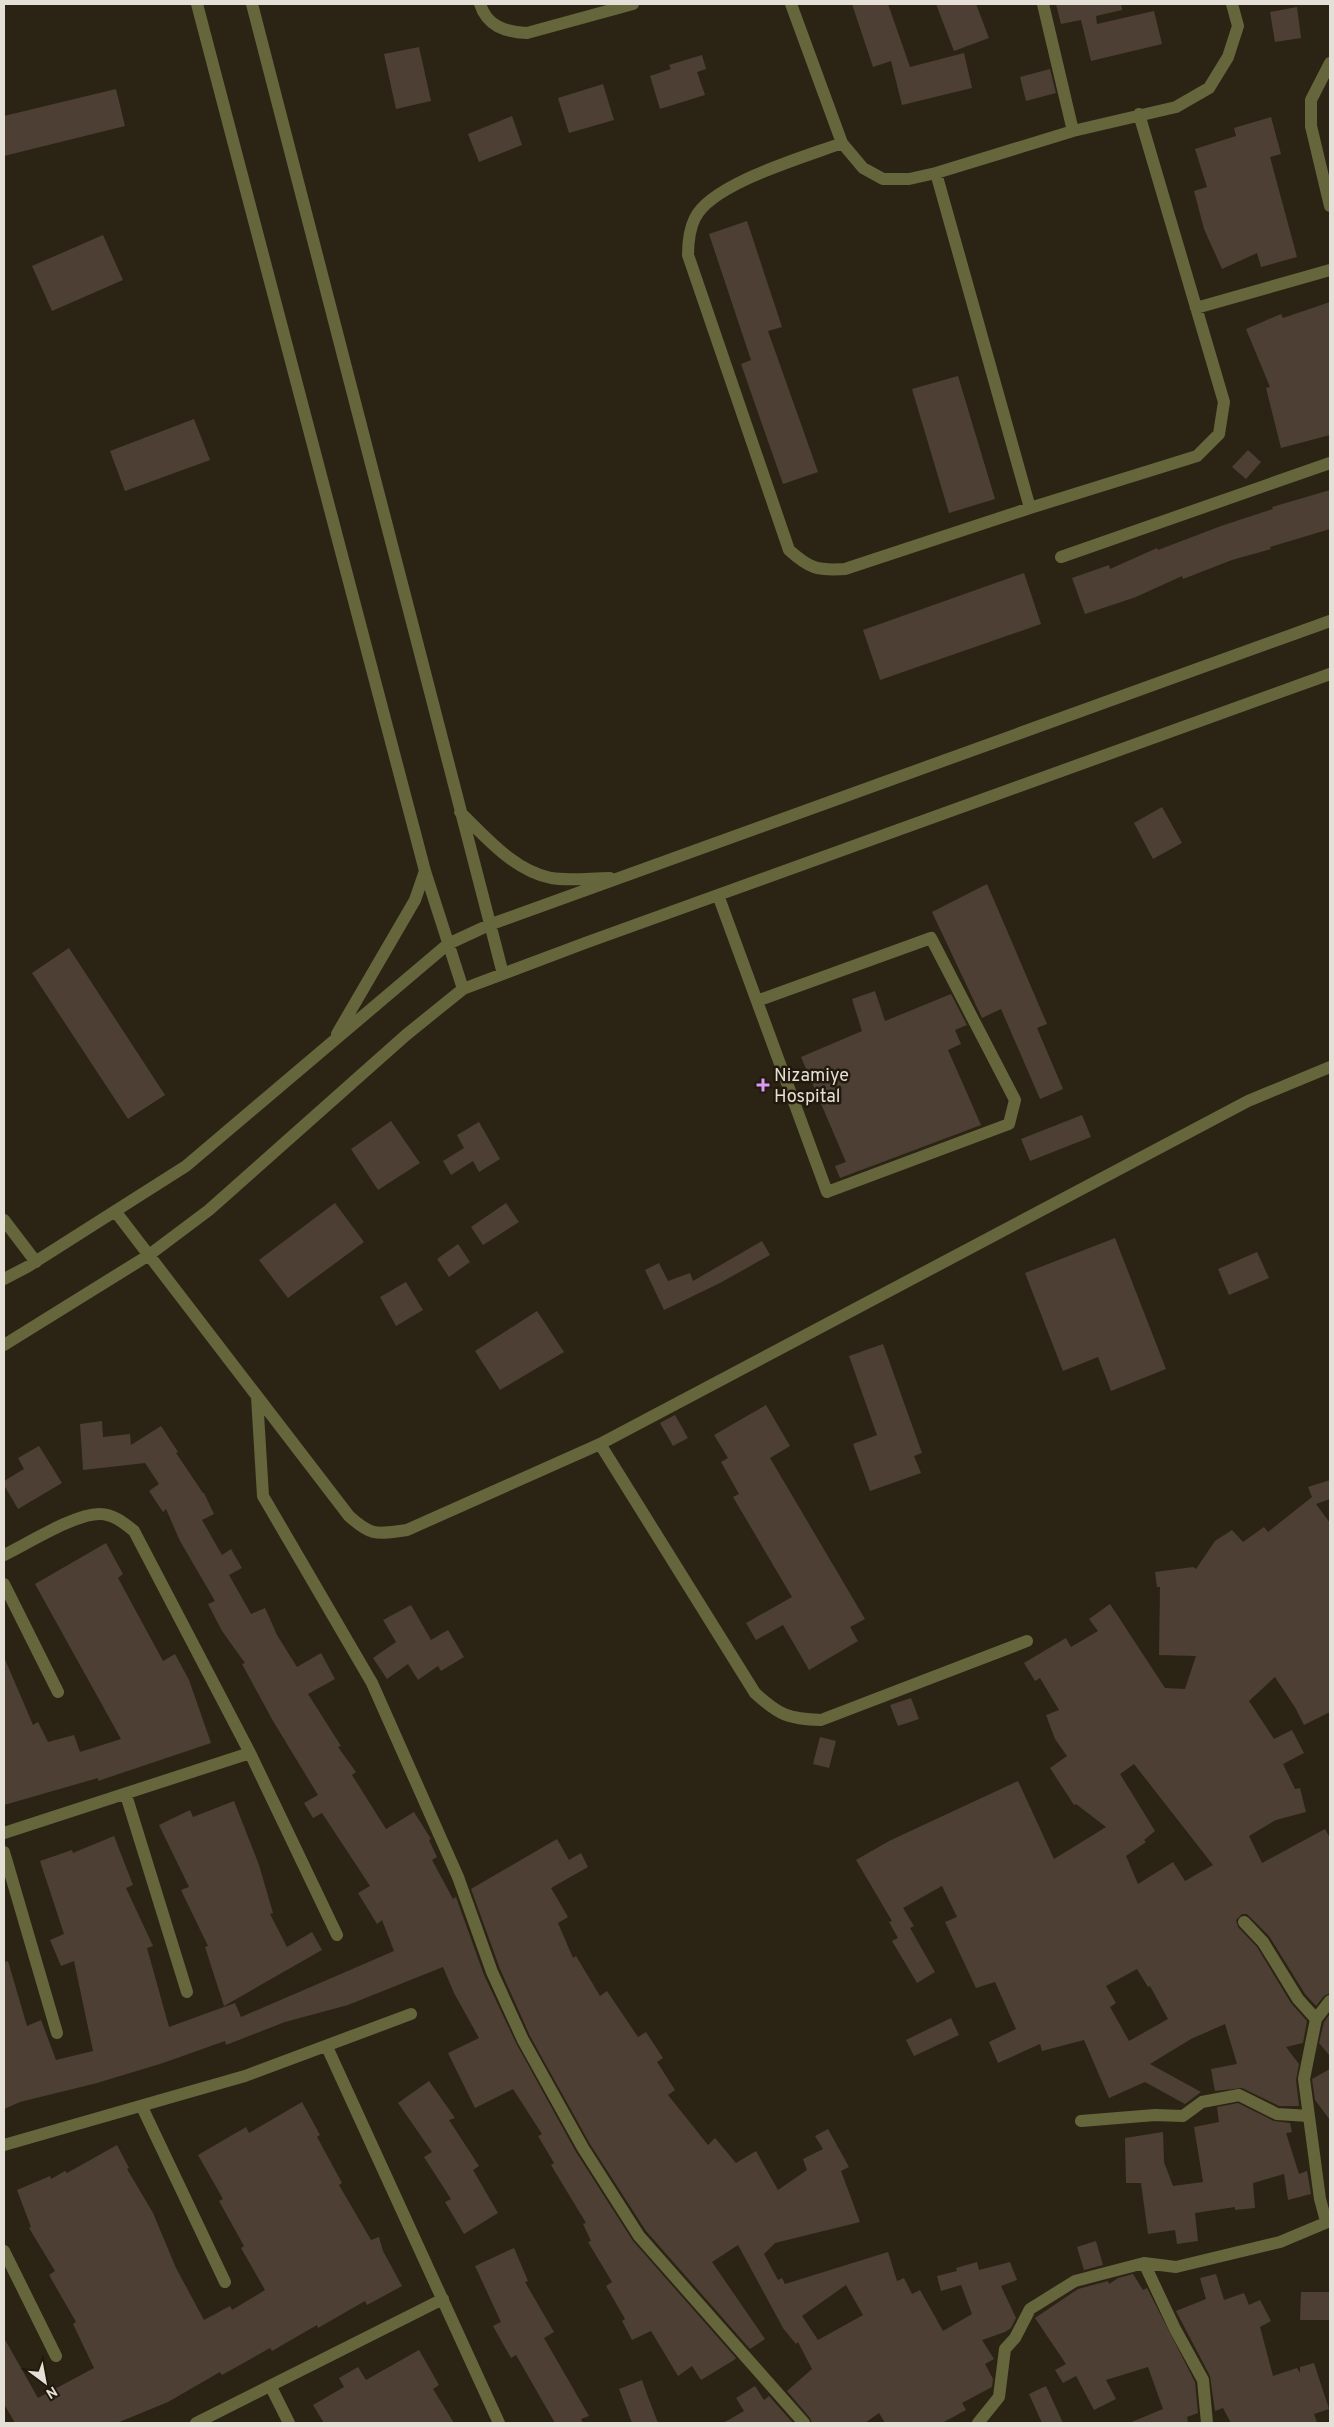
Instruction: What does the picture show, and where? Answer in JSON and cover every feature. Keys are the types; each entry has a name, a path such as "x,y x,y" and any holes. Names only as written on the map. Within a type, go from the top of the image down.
{"street":[{"path":"196,4 425,872 463,990"},
{"path":"252,4 503,974"},
{"path":"480,4 484,16 496,25 510,32 527,33 633,4"},
{"path":"791,4 842,143 863,168 883,180 909,179 936,173 1073,131 1176,106 1210,88 1228,57 1238,26 1232,4"},
{"path":"1043,4 1073,131"},
{"path":"1330,63 1311,100 1311,126 1330,206"},
{"path":"842,143 728,187 704,206 695,217 688,237 688,255 789,550 806,565 824,570 845,569 1030,508 1197,456 1219,434 1224,402 1139,114"},
{"path":"936,173 1030,508"},
{"path":"1196,308 1330,270"},
{"path":"1061,557 1330,463"},
{"path":"4,1279 36,1262 186,1166 448,944 489,925 1330,621"},
{"path":"4,1345 149,1255 209,1210 406,1035 463,990 718,895 1330,674"},
{"path":"460,812 508,857 531,870 551,878 620,878"},
{"path":"332,1042 415,900 425,872"},
{"path":"718,895 827,1192 1008,1124 1015,1100 931,938 757,1001"},
{"path":"115,1211 349,1516 364,1529 378,1534 407,1530 600,1444 1248,1101 1330,1067"},
{"path":"5,1224 36,1262"},
{"path":"257,1397 263,1496 372,1683 458,1877 492,1972 523,2040 583,2148 639,2236 804,2423"},
{"path":"600,1444 755,1693 772,1709 794,1719 821,1720 1026,1641"},
{"path":"4,1555 83,1516 101,1514 120,1520 134,1531 250,1753 337,1936"},
{"path":"4,1584 58,1692"},
{"path":"4,1833 126,1795 250,1753"},
{"path":"126,1795 186,1992"},
{"path":"4,1852 58,2033"},
{"path":"1244,1922 1263,1942 1298,1999 1316,2019"},
{"path":"978,2423 999,2398 1005,2350 1015,2338 1030,2309 1074,2281 1144,2263 1176,2267 1280,2242 1328,2221 1320,2199 1304,2079 1316,2019 1330,2001"},
{"path":"4,2145 245,2076 411,2014"},
{"path":"326,2047 499,2423"},
{"path":"1081,2121 1156,2115 1183,2116 1202,2102 1239,2095 1277,2114 1309,2116"},
{"path":"142,2107 225,2282"},
{"path":"4,2250 56,2356"},
{"path":"1144,2263 1175,2329 1204,2380 1206,2423"},
{"path":"196,2423 272,2387 443,2299"},
{"path":"272,2387 289,2423"}],"building":[{"path":"852,4 888,4 910,67 964,53 972,88 902,105 891,61 873,67"},
{"path":"936,4 976,4 989,38 954,51"},
{"path":"1056,4 1121,4 1122,10 1096,16 1097,24 1154,11 1162,44 1091,61 1081,20 1061,24"},
{"path":"1297,7 1301,38 1275,42 1270,12"},
{"path":"419,47 431,101 396,109 384,54"},
{"path":"702,55 706,69 697,72 705,95 660,109 650,76 671,69 669,65"},
{"path":"1050,69 1056,93 1026,101 1020,77"},
{"path":"603,84 614,120 569,133 558,98"},
{"path":"116,89 125,126 4,156 4,116"},
{"path":"512,116 522,145 479,162 468,134"},
{"path":"1271,117 1281,154 1270,157 1297,257 1261,267 1257,253 1222,269 1204,229 1194,191 1207,187 1195,149 1236,136 1234,128"},
{"path":"747,221 782,327 768,331 818,472 783,484 741,364 751,360 709,234"},
{"path":"103,235 123,280 52,311 32,266"},
{"path":"1330,302 1330,435 1281,448 1266,388 1270,387 1246,329 1281,314 1283,318"},
{"path":"958,376 995,499 949,513 912,389"},
{"path":"194,419 210,460 125,491 110,451"},
{"path":"1248,450 1261,462 1246,479 1232,467"},
{"path":"1330,490 1330,529 1270,547 1271,549 1232,560 1183,579 1182,576 1136,597 1085,614 1072,578 1109,565 1110,569 1157,548 1158,550 1273,509 1272,507"},
{"path":"1024,573 1041,624 880,680 863,630"},
{"path":"1162,807 1182,843 1153,859 1134,823"},
{"path":"987,884 1047,1024 1037,1028 1063,1089 1040,1099 1001,1009 982,1018 932,912"},
{"path":"69,948 165,1095 128,1119 32,973"},
{"path":"875,991 885,1021 951,994 967,1025 955,1030 961,1044 948,1050 981,1125 840,1178 835,1166 846,1162 801,1057 862,1031 852,999"},
{"path":"1082,1115 1091,1137 1030,1161 1021,1139"},
{"path":"391,1121 420,1163 378,1190 351,1149"},
{"path":"479,1122 500,1159 479,1172 473,1161 451,1175 443,1161 464,1148 457,1135"},
{"path":"335,1203 364,1242 288,1298 259,1260"},
{"path":"506,1203 519,1222 483,1245 471,1227"},
{"path":"1115,1238 1166,1369 1111,1391 1098,1357 1063,1371 1025,1273"},
{"path":"762,1241 770,1255 720,1283 664,1310 645,1270 659,1263 668,1281 690,1273 693,1281"},
{"path":"458,1244 470,1262 449,1277 437,1259"},
{"path":"1257,1252 1269,1278 1229,1295 1218,1269"},
{"path":"406,1282 423,1310 396,1326 380,1297"},
{"path":"537,1311 564,1352 500,1390 475,1351"},
{"path":"883,1344 922,1453 914,1456 921,1473 870,1491 853,1444 877,1435 849,1356"},
{"path":"766,1405 790,1446 770,1458 865,1619 850,1627 858,1641 809,1670 783,1625 756,1640 746,1623 792,1597 733,1497 739,1494 721,1462 728,1458 714,1435"},
{"path":"675,1415 688,1438 673,1446 660,1423"},
{"path":"102,1421 103,1437 130,1434 131,1445 161,1426 178,1452 176,1453 204,1493 214,1514 202,1520 222,1555 231,1549 242,1568 229,1575 251,1614 265,1608 277,1635 297,1667 321,1653 335,1679 308,1694 341,1746 338,1747 356,1772 352,1775 386,1829 414,1812 431,1839 429,1840 437,1857 432,1860 453,1899 456,1897 484,1975 516,2043 576,2152 633,2241 736,2358 734,2360 701,2380 692,2366 678,2376 651,2331 632,2340 622,2321 625,2319 606,2286 612,2282 588,2242 591,2241 583,2224 586,2223 551,2165 554,2163 538,2136 542,2134 513,2089 475,2108 448,2053 479,2038 454,1993 443,1967 348,2005 285,2022 226,2045 225,2041 163,2063 97,2083 20,2102 4,2109 4,1962 8,1961 27,2026 41,2020 56,2060 93,2051 74,1961 61,1966 50,1940 64,1934 40,1861 72,1850 73,1853 114,1836 133,1885 126,1888 153,1946 147,1948 169,2027 235,2003 241,2017 394,1951 382,1920 377,1924 358,1893 370,1886 322,1813 313,1818 304,1803 318,1795 273,1721 242,1664 245,1663 222,1631 208,1604 215,1601 180,1541 166,1509 163,1512 149,1491 159,1484 145,1463 83,1470 80,1424"},
{"path":"39,1446 62,1483 18,1509 4,1485 4,1481 24,1469 18,1458"},
{"path":"1330,1480 1330,1499 1316,1504 1330,1523 1330,1712 1304,1725 1275,1677 1249,1701 1274,1739 1292,1730 1304,1753 1283,1764 1295,1789 1300,1788 1306,1812 1276,1820 1249,1836 1262,1863 1325,1829 1330,1838 1330,1993 1324,1996 1316,2006 1305,1994 1269,1936 1247,1914 1242,1914 1236,1920 1238,1927 1257,1947 1291,2003 1307,2021 1303,2043 1286,2047 1299,2064 1296,2080 1299,2106 1279,2106 1242,2088 1215,2091 1211,2069 1237,2064 1225,2024 1191,2039 1150,2064 1201,2092 1185,2104 1145,2082 1109,2098 1084,2040 1042,2051 1040,2044 998,2063 989,2042 1016,2029 995,1982 976,1988 945,1922 957,1917 942,1886 903,1908 914,1926 910,1928 935,1972 917,1983 892,1941 898,1938 889,1922 892,1921 856,1860 889,1841 1018,1781 1054,1859 1106,1827 1076,1804 1074,1805 1050,1768 1067,1756 1055,1739 1046,1715 1059,1710 1040,1678 1035,1681 1024,1663 1066,1638 1071,1647 1098,1631 1089,1619 1110,1604 1165,1688 1185,1689 1196,1656 1159,1655 1160,1587 1157,1587 1155,1572 1193,1567 1196,1569 1215,1541 1232,1530 1243,1542 1264,1527 1268,1532 1312,1497 1308,1487","holes":["1134,1764 1213,1865 1185,1881 1173,1862 1138,1884 1126,1856 1146,1842 1144,1840 1155,1831 1120,1774","1137,1969 1148,1987 1150,1986 1168,2019 1129,2041 1110,2007 1116,2003 1106,1986"]},
{"path":"106,1543 123,1574 118,1578 163,1661 175,1654 189,1680 211,1743 98,1781 98,1778 4,1805 4,1657 33,1725 38,1722 48,1742 74,1735 80,1752 121,1739 35,1584"},
{"path":"411,1605 431,1640 448,1630 464,1657 441,1671 438,1666 418,1680 408,1664 387,1679 373,1658 396,1642 383,1620"},
{"path":"911,1698 919,1719 898,1726 890,1705"},
{"path":"820,1737 836,1741 829,1768 813,1764"},
{"path":"234,1801 259,1865 273,1913 270,1914 287,1947 312,1932 322,1950 224,2006 205,1947 208,1946 181,1890 189,1887 159,1825 190,1810 193,1817"},
{"path":"557,1839 569,1860 581,1853 588,1867 551,1888 568,1917 558,1923 573,1958 576,1956 600,1996 607,1991 638,2037 646,2032 663,2058 657,2062 675,2090 668,2095 708,2145 715,2138 736,2163 756,2151 778,2190 807,2170 803,2159 823,2149 815,2136 828,2129 849,2167 841,2171 860,2222 775,2243 764,2254 778,2280 782,2278 785,2284 888,2252 897,2281 904,2278 912,2294 920,2290 943,2331 972,2314 961,2285 941,2291 937,2276 957,2271 956,2268 977,2262 979,2270 1010,2262 1017,2280 1001,2286 1016,2318 1011,2328 1005,2332 982,2340 994,2359 985,2364 993,2379 992,2387 962,2403 966,2410 942,2423 885,2423 879,2413 865,2423 812,2423 810,2418 787,2391 812,2369 798,2342 796,2344 783,2328 738,2245 712,2262 765,2339 750,2349 646,2231 590,2144 530,2036 500,1969 471,1889","holes":["846,2285 863,2315 818,2340 802,2316"]},
{"path":"1330,2014 1330,2056 1319,2043 1324,2022"},
{"path":"951,2018 959,2035 914,2056 906,2040"},
{"path":"1330,2069 1330,2120 1315,2100 1312,2079"},
{"path":"429,2081 455,2118 449,2120 479,2166 473,2170 498,2213 464,2234 445,2202 451,2199 424,2157 432,2152 398,2103"},
{"path":"302,2102 320,2135 317,2137 342,2183 339,2185 371,2240 379,2237 383,2251 402,2286 367,2305 365,2301 318,2328 317,2325 272,2351 270,2348 222,2375 220,2372 168,2402 117,2423 15,2423 4,2404 4,2338 38,2398 94,2368 73,2324 76,2322 49,2275 55,2271 29,2228 31,2227 17,2190 50,2176 51,2179 65,2171 67,2173 117,2145 129,2168 127,2169 153,2213 176,2268 204,2320 230,2306 232,2310 265,2290 241,2248 244,2246 219,2201 223,2199 198,2155 246,2127 249,2133"},
{"path":"1238,2103 1274,2121 1290,2123 1292,2132 1286,2133 1299,2174 1307,2171 1311,2194 1288,2200 1284,2174 1253,2183 1255,2208 1235,2210 1235,2207 1195,2213 1198,2241 1177,2244 1175,2230 1148,2234 1141,2183 1126,2183 1125,2138 1163,2132 1164,2162 1173,2186 1203,2182 1194,2127 1219,2122 1217,2107"},
{"path":"1096,2241 1103,2265 1084,2270 1077,2247"},
{"path":"514,2248 528,2281 525,2282 554,2332 544,2338 589,2416 581,2419 583,2423 555,2423 516,2355 511,2358 493,2326 501,2322 475,2266"},
{"path":"1133,2274 1143,2290 1147,2288 1195,2382 1198,2413 1187,2417 1188,2423 1129,2423 1163,2409 1148,2367 1106,2380 1116,2399 1094,2410 1076,2376 1063,2383 1055,2370 1066,2364 1035,2318 1078,2289 1108,2281 1109,2284 1118,2278"},
{"path":"1216,2274 1224,2300 1244,2293 1249,2305 1260,2300 1271,2321 1260,2327 1273,2376 1297,2368 1300,2373 1300,2367 1314,2363 1329,2409 1314,2414 1317,2423 1231,2423 1223,2408 1215,2411 1210,2376 1176,2311 1206,2299 1200,2278"},
{"path":"1301,2292 1330,2292 1330,2320 1300,2320"},
{"path":"419,2350 439,2385 433,2389 454,2423 324,2423 313,2405 344,2387 339,2378 358,2367 366,2380"},
{"path":"642,2380 658,2423 632,2423 619,2389"},
{"path":"755,2386 764,2400 769,2396 793,2423 723,2423 744,2411 736,2398"},
{"path":"1046,2386 1063,2423 1042,2423 1029,2394"}],"place":[{"name":"Nizamiye Hospital","path":"763,1085"}]}
